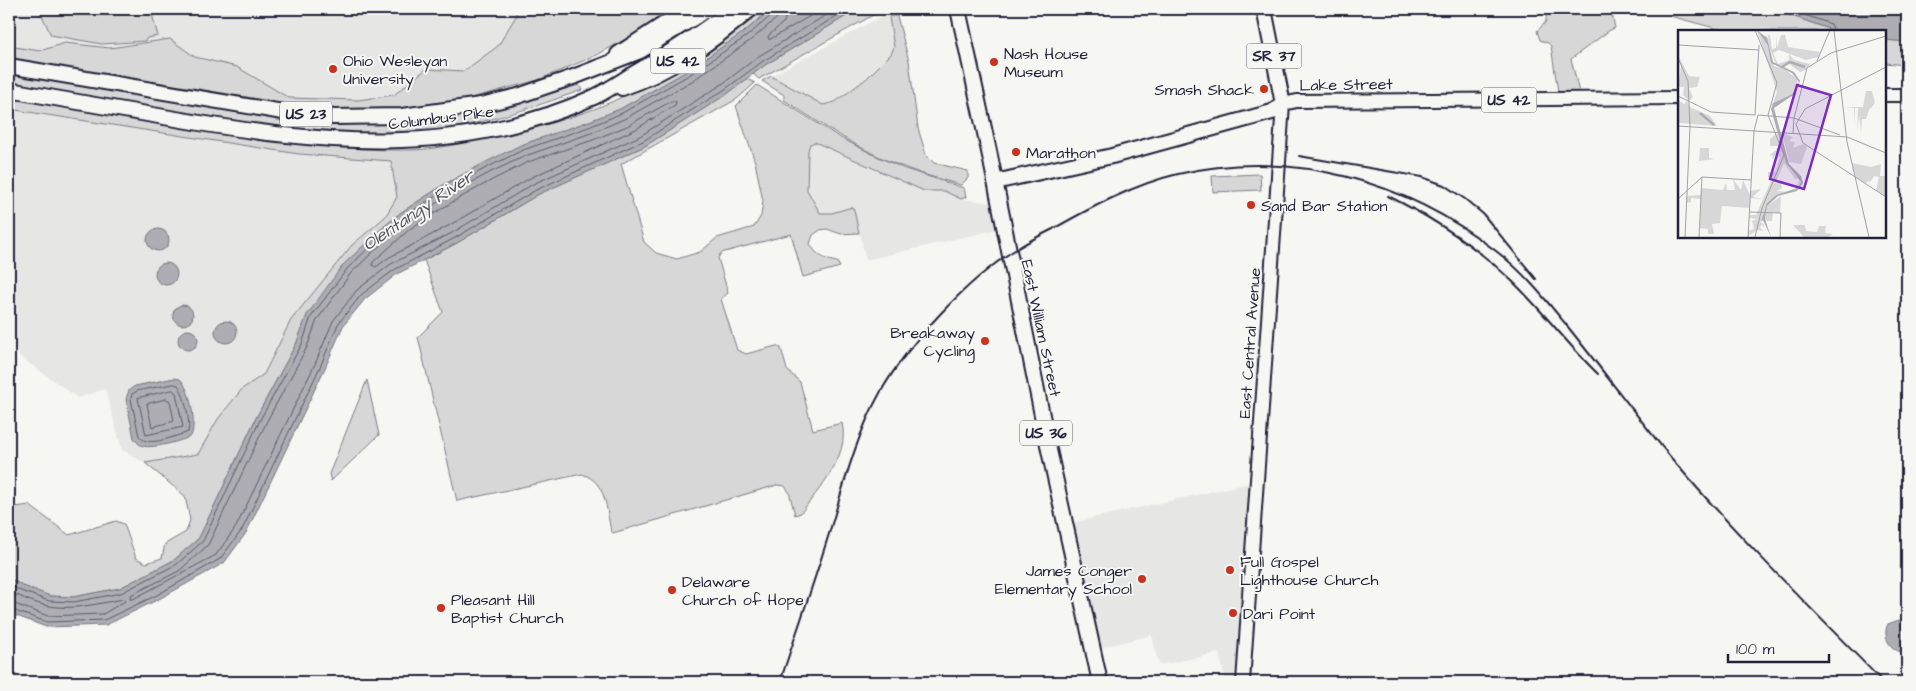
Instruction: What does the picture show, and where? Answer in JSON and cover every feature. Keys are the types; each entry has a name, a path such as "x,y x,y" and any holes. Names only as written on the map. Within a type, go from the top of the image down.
{"highway":[{"name":"US 42","path":"600,66 661,26 683,9"},
{"name":"Columbus Pike","path":"9,66 283,112 351,117 424,114 481,105 544,87 640,51 708,9"},
{"name":"Columbus Pike","path":"9,90 276,135 384,142 426,140 493,129 532,119 595,97 680,47 732,9"},
{"name":"US 42","path":"595,97 639,82 657,73 708,42 751,9"},
{"name":"East William Street","path":"958,9 1049,450 1100,682"},
{"name":"East Central Avenue","path":"1264,9 1283,104"},
{"name":"Lake Street","path":"995,182 1142,148 1272,112 1283,104"}],"main road":[{"path":"1886,95 1907,95"},
{"name":"Lake Street","path":"1283,104 1297,101 1678,98"},
{"name":"East Central Avenue","path":"1242,682 1283,104"}],"shaded area":[{"name":"Ohio Wesleyan University","path":"9,9 657,9 473,86 358,100 289,98 9,46"},
{"path":"39,9 155,9 152,14 158,36 147,38 145,41 102,44 51,35"},
{"path":"516,9 675,9 665,17 597,55 538,80 467,99 392,110 340,111 267,103 9,59 9,46 40,51 65,43 110,48 170,39 195,57 237,67 289,98 358,100 394,95 426,69 464,71 498,46 516,16"},
{"path":"758,9 771,9 744,32 687,71 620,109 521,145 445,184 400,213 307,315 297,342 257,416 199,538 174,560 120,588 73,597 50,596 23,586 9,578 9,508 29,505 69,535 116,521 124,524 136,558 146,563 162,558 165,544 186,532 190,520 185,496 145,463 198,454 218,419 242,389 264,374 291,320 352,245 385,217 397,197 391,161 299,154 9,109 9,97 184,127 298,143 355,149 412,150 432,148 525,130 594,109 644,86 678,66 711,45"},
{"path":"858,9 884,9 759,79 753,74 765,65"},
{"path":"1545,9 1611,9 1615,28 1571,59 1579,92 1558,92 1551,46 1540,40 1537,31 1546,22"},
{"path":"1670,9 1772,9 1832,30 1722,30 1670,16"},
{"path":"888,13 894,47 891,54 866,79 835,102 823,105 771,76"},
{"path":"897,16 909,61 918,128 926,155 934,163 968,171 968,178 961,185 890,162 858,146 784,100 784,95 762,81 771,76 823,105 835,102 866,79 891,54 894,47 889,17"},
{"path":"1886,40 1907,42 1907,65 1886,63"},
{"path":"9,71 211,107 298,119 356,124 395,124 442,119 511,104 579,85 582,90 481,122 418,133 358,135 299,132 269,128 9,85"},
{"path":"747,79 755,83 737,99 621,164 644,242 656,253 677,259 700,252 717,238 754,227 761,216 763,201 755,162 736,106 757,85 839,137 905,169 964,188 966,197 961,199 944,191 924,191 815,142 810,144 808,150 807,190 820,213 832,213 852,207 859,233 841,234 827,229 820,230 813,235 810,244 815,251 829,260 837,262 840,267 803,277 791,234 721,253 718,258 728,293 721,299 737,350 746,354 776,346 781,348 787,370 800,382 813,430 842,423 842,448 824,483 801,513 795,515 789,492 785,486 777,485 613,533 601,490 596,483 582,474 457,501 418,337 443,312 424,260 457,243 539,194 645,146 727,94"},
{"path":"9,109 299,154 391,161 397,197 385,217 352,245 291,320 264,374 242,389 218,419 198,454 145,463 122,450 105,389 78,398 19,356 9,326"},
{"path":"815,142 924,191 944,191 961,199 993,203 999,229 866,260 852,207 832,213 820,213 807,190 808,150 810,144"},
{"path":"1260,174 1261,190 1213,192 1212,176"},
{"path":"367,380 379,435 331,481 329,474"},
{"name":"James Conger Elementary School","path":"1250,483 1238,682 1226,682 1219,653 1159,665 1152,635 1098,648 1070,523"}],"water":[{"name":"Olentangy River","path":"771,9 858,9 765,65 727,94 645,146 539,194 457,243 397,274 365,299 343,326 325,368 246,533 224,563 159,599 106,625 46,627 9,613 9,578 23,586 50,596 73,597 120,588 174,560 199,538 257,416 297,342 307,315 343,265 400,213 445,184 521,145 620,109 687,71 744,32"},
{"path":"1772,9 1907,9 1907,42 1886,40 1886,30 1832,30"},
{"path":"154,229 162,229 169,236 169,244 162,251 154,251 147,244 147,236"},
{"path":"162,263 170,263 177,270 177,278 170,285 162,285 155,278 155,270"},
{"path":"179,305 187,305 193,311 193,319 187,325 179,325 173,319 173,311"},
{"path":"226,321 236,328 237,332 230,342 226,343 216,336 215,332 222,322"},
{"path":"188,330 195,333 198,340 195,347 188,350 181,347 178,340 181,333"},
{"path":"174,378 180,379 184,384 192,406 193,430 191,436 175,442 147,447 142,446 134,438 126,399 129,390 135,386"},
{"path":"1899,620 1907,624 1907,652 1897,650 1889,644 1887,639 1886,629 1888,624"}],"railway":[{"path":"1299,156 1422,177 1444,185 1483,214 1536,279"},
{"path":"780,682 863,428 892,373 941,313 979,277 1018,248 1114,197 1162,178 1178,174 1220,167 1263,165 1305,168 1346,177 1386,189 1424,206 1461,227 1506,259 1525,277 1582,344 1650,432 1702,494 1883,682"},
{"path":"1388,196 1454,234 1485,257 1524,293 1598,374"}],"place":[{"name":"Nash House Museum","path":"994,62"},
{"name":"Ohio Wesleyan University","path":"333,69"},
{"name":"Smash Shack","path":"1264,89"},
{"name":"Marathon","path":"1016,152"},
{"name":"Sand Bar Station","path":"1251,205"},
{"name":"Breakaway Cycling","path":"985,341"},
{"name":"Full Gospel Lighthouse Church","path":"1230,570"},
{"name":"James Conger Elementary School","path":"1142,579"},
{"name":"Delaware Church of Hope","path":"672,590"},
{"name":"Pleasant Hill Baptist Church","path":"441,608"},
{"name":"Dari Point","path":"1233,613"}]}
